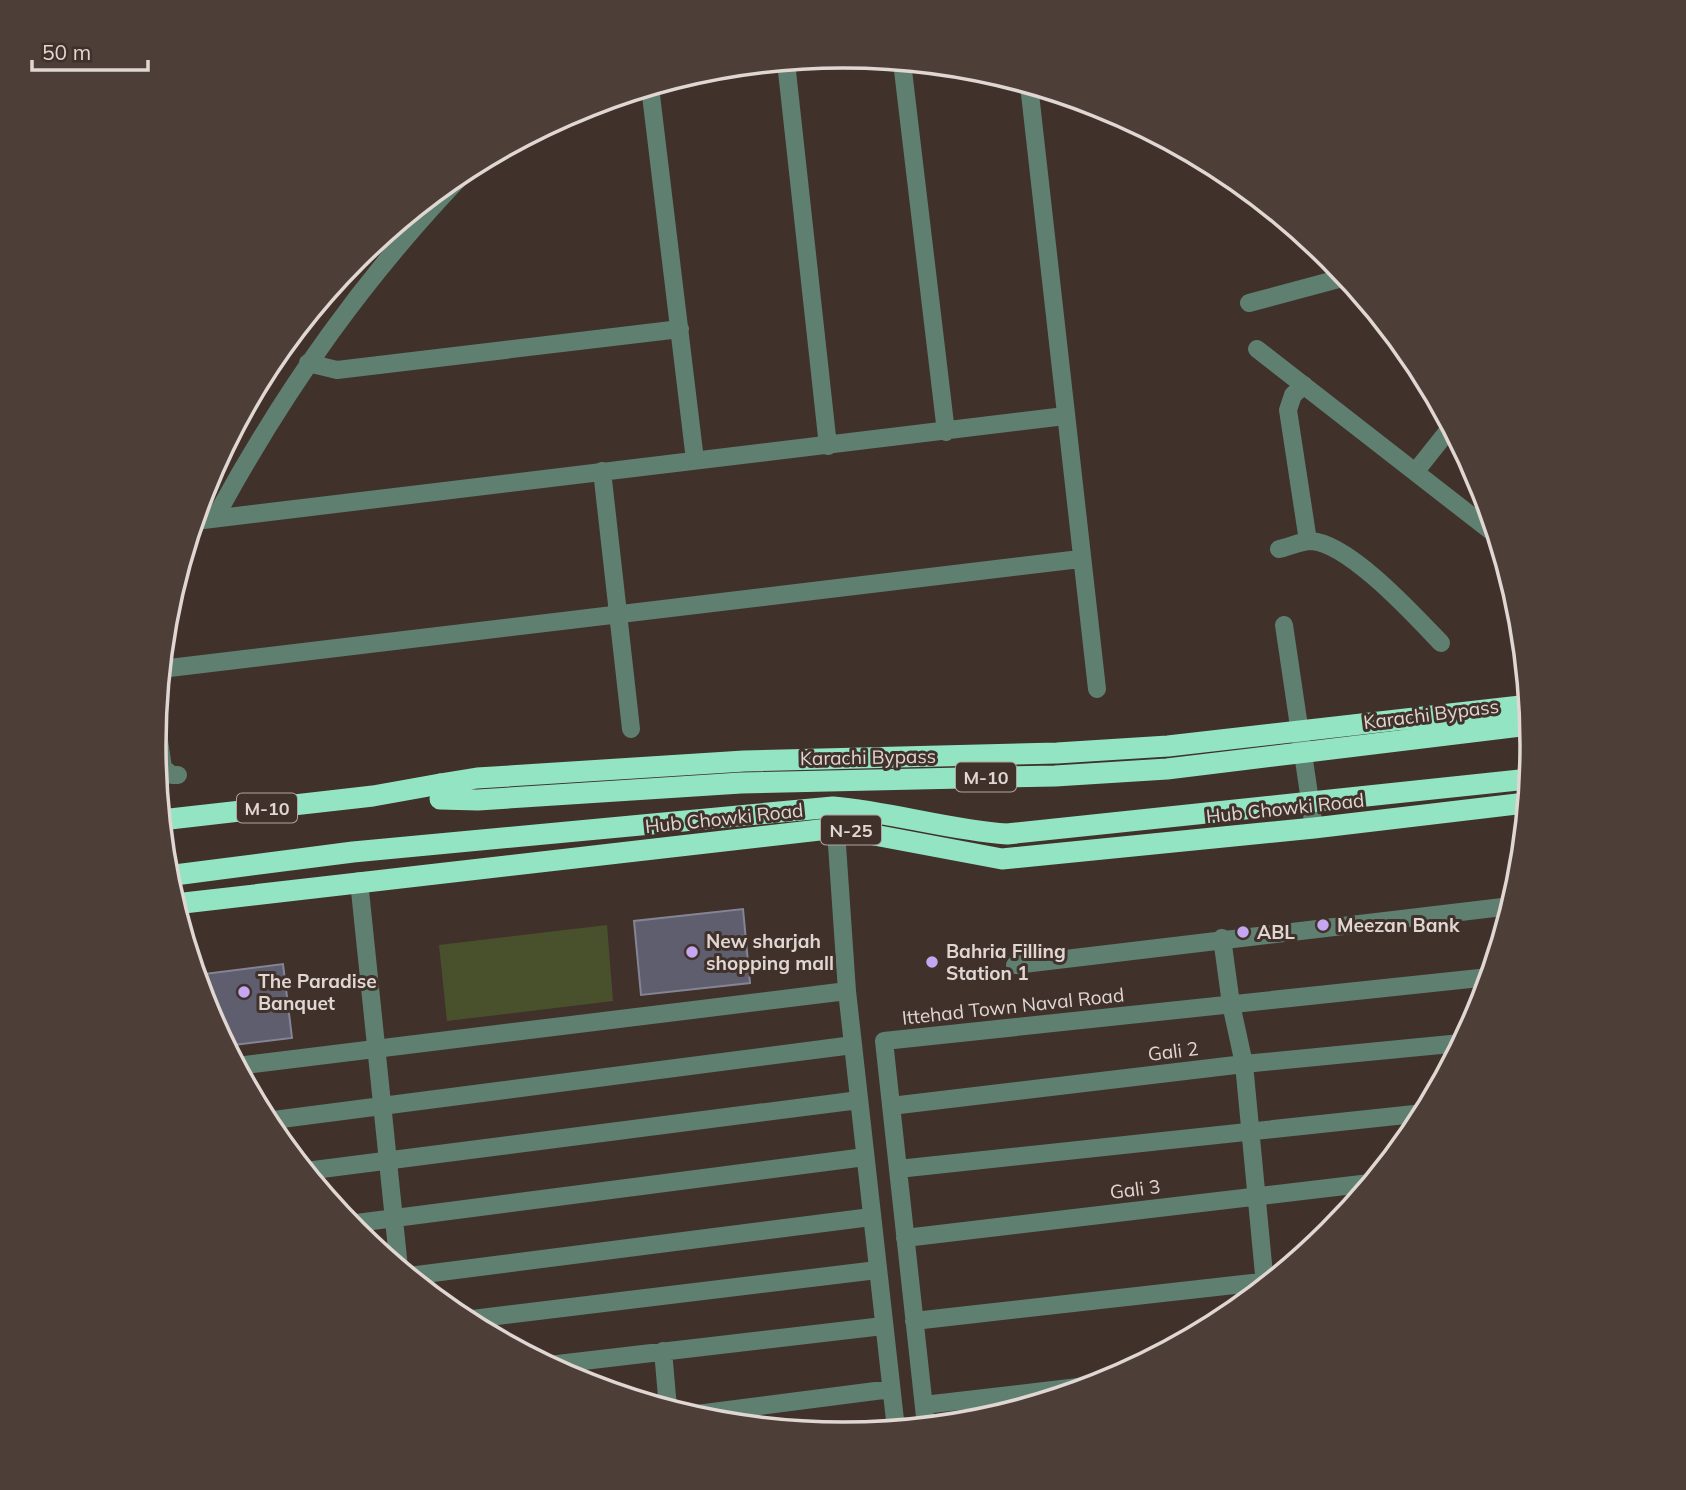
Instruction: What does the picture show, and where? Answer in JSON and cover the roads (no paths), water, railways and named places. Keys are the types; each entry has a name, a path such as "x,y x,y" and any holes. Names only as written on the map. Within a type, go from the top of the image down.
{"highway":[{"name":"Karachi Bypass","path":"440,792 477,778 744,761 1058,753 1168,746 1518,706"},
{"name":"Karachi Bypass","path":"171,819 373,796 440,792 478,800 741,783 1055,776 1155,769 1519,726"},
{"path":"179,875 353,852 833,807 881,811 971,831 1007,834 1518,780"},
{"name":"Hub Chowki Road","path":"185,903 837,828 1002,859 1314,828 1517,804"}],"street":[{"path":"787,71 828,446"},
{"path":"903,71 946,432"},
{"path":"1030,95 1080,559 1097,690"},
{"path":"651,96 695,460"},
{"path":"215,518 242,467 308,363 383,262 435,205"},
{"path":"1249,303 1335,280"},
{"path":"308,363 337,370 680,329"},
{"path":"1257,349 1483,525"},
{"path":"1304,385 1293,395 1288,410 1308,541"},
{"path":"205,519 1065,416"},
{"path":"1416,471 1444,435"},
{"path":"602,471 631,729"},
{"path":"1279,550 1308,541 1339,550 1397,598 1441,643"},
{"path":"171,668 1080,559"},
{"path":"1284,625 1314,828"},
{"path":"167,771 178,775"},
{"path":"833,807 837,828 847,991 895,1419"},
{"path":"359,881 379,1049 398,1255"},
{"path":"1015,965 1500,907"},
{"path":"1222,939 1231,1004 1244,1064 1266,1273"},
{"name":"Ittehad Town Naval Road","path":"925,1417 884,1041 1478,978"},
{"path":"247,1065 847,991"},
{"name":"Gali 2","path":"891,1106 1244,1064 1450,1044"},
{"path":"279,1119 853,1045"},
{"path":"316,1170 859,1101"},
{"path":"898,1169 1410,1114"},
{"path":"362,1222 865,1157"},
{"name":"Gali 3","path":"905,1238 1357,1184"},
{"path":"422,1274 872,1217"},
{"path":"483,1318 877,1270"},
{"path":"915,1321 1251,1285"},
{"path":"568,1363 883,1326"},
{"path":"663,1351 667,1399"},
{"path":"722,1411 891,1389"},
{"path":"923,1405 1045,1391"}],"place":[{"name":"Meezan Bank","path":"1323,925"},
{"name":"ABL","path":"1243,932"},
{"name":"New sharjah shopping mall","path":"692,952"},
{"name":"Bahria Filling Station 1","path":"932,962"},
{"name":"The Paradise Banquet","path":"244,992"}]}
